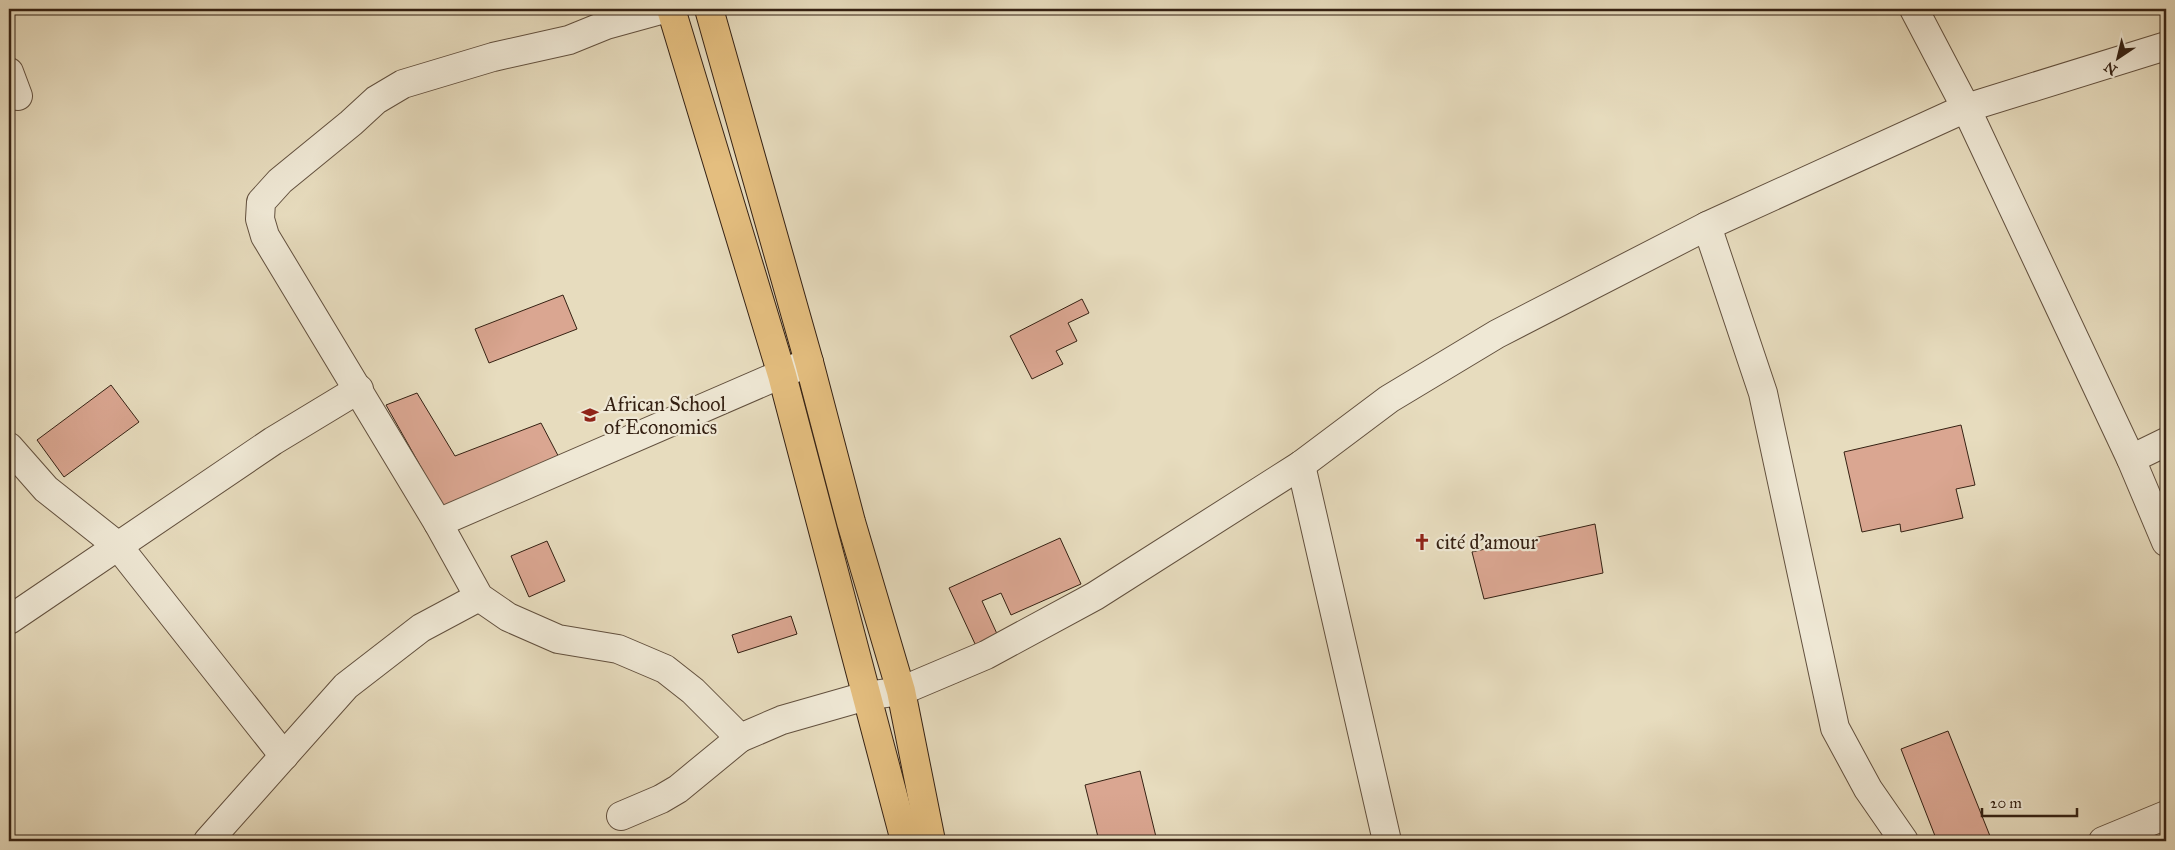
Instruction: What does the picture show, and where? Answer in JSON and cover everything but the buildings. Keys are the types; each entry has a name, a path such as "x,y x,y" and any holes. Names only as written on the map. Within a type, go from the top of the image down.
{"main road":[{"path":"671,9 782,375 905,841"},
{"path":"708,9 809,362 851,522 901,690 930,841"}],"street":[{"path":"664,9 606,24 569,40 493,56 403,84 376,100 351,124 280,181 261,202 260,220 265,236 359,389 438,523 478,597 508,617 543,634 558,639 618,650 665,669 693,691 740,738"},
{"path":"1914,9 1966,108 2131,459 2166,542"},
{"path":"620,816 661,799 678,789 740,738 782,720 866,696 901,690 986,655 1094,596 1301,465 1389,399 1497,334 1708,226 1966,108 2166,46"},
{"path":"1708,226 1763,393 1835,728 1868,789 1904,841"},
{"path":"438,523 809,362"},
{"path":"9,620 273,441 359,389"},
{"path":"2131,459 2166,442"},
{"path":"9,447 46,489 118,546 284,756"},
{"path":"1301,465 1387,841"},
{"path":"208,841 346,686 421,628 478,597"},
{"path":"2103,841 2166,815"}],"place":[{"name":"African School of Economics","path":"590,415"},
{"name":"cité d'amour","path":"1422,542"}]}
